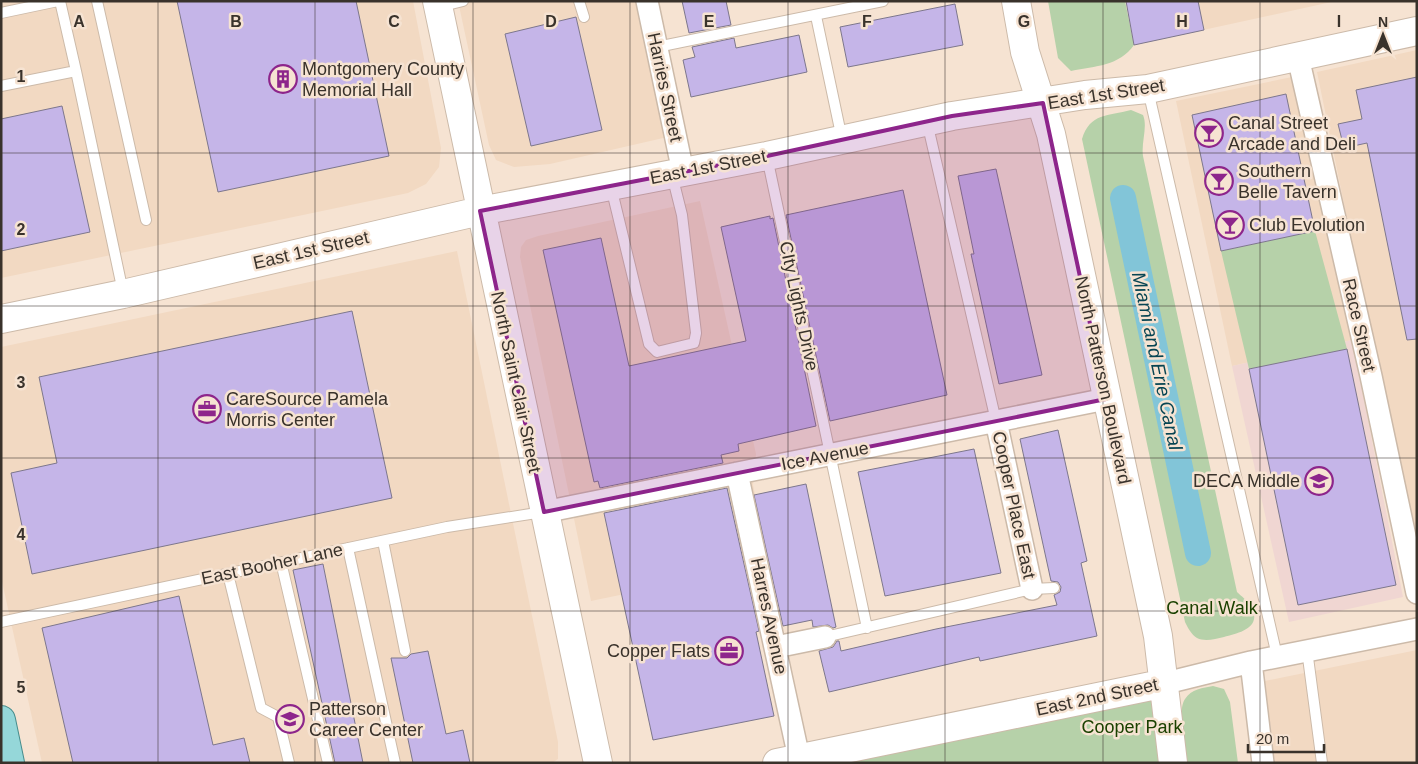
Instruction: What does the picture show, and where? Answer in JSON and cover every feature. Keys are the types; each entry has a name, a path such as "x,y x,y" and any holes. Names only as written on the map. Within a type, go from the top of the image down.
{"main road":[{"name":"North Patterson Boulevard","path":"1016,1 1026,52 1043,103 1156,627 1166,683 1173,763"},
{"name":"North Saint Clair Street","path":"446,3 480,211 598,763"},
{"name":"East 1st Street","path":"1,318 123,294 480,211 767,156 927,121 1085,95 1148,89 1417,31"},
{"name":"East 2nd Street","path":"788,760 1166,683"},
{"path":"1,720 10,763"}],"street":[{"name":"Harries Street","path":"647,1 677,173"},
{"name":"Race Street","path":"1298,57 1371,376 1417,593"},
{"name":"Ice Avenue","path":"544,512 1106,399"},
{"name":"Cooper Place East","path":"996,421 1032,589"},
{"name":"Harres Avenue","path":"738,473 776,647 788,760"},
{"name":"East 2nd Street","path":"1166,683 1277,656 1417,629"},
{"path":"776,647 825,637"},
{"path":"1251,662 1263,763"}],"lane":[{"path":"1,13 59,1 76,71 123,294"},
{"path":"97,1 146,220"},
{"path":"579,1 584,17"},
{"path":"656,47 883,1"},
{"path":"816,16 842,140"},
{"path":"1,86 76,71"},
{"path":"1148,89 1277,656"},
{"path":"927,121 996,421"},
{"name":"CIty Lights Drive","path":"767,156 867,628"},
{"path":"611,186 649,344 656,352 694,343 696,333 677,173"},
{"name":"East Booher Lane","path":"1,622 447,527 544,512"},
{"path":"382,541 405,651"},
{"path":"348,548 395,763"},
{"path":"281,562 328,763"},
{"path":"228,574 261,708 278,717 288,763"},
{"path":"825,637 1032,589 1054,588"},
{"path":"1307,650 1322,763"}],"highlighted area":[{"path":"1043,103 1106,399 544,512 480,211 767,156 952,116"}],"shaded area":[{"path":"1,1 413,1 441,148 439,167 426,184 408,193 1,278"},
{"path":"458,1 657,1 685,133 550,164 514,167 496,160 489,145"},
{"path":"1126,1 1336,1 1134,45"},
{"path":"1417,50 1417,560 1317,72"},
{"path":"1292,77 1352,340 1232,366 1176,101"},
{"path":"700,201 756,454 753,485 770,564 591,601 520,257 521,247 526,240 538,236"},
{"path":"457,251 558,742 558,759 552,763 42,763 1,577 1,347"},
{"name":"DECA Middle","path":"1352,340 1403,597 1289,622 1232,366"},
{"path":"1417,650 1417,763 1275,763 1265,681"}],"green space":[{"path":"1048,1 1125,1 1134,45 1128,52 1114,61 1071,71 1058,58"},
{"name":"Canal Walk","path":"1131,110 1143,115 1145,130 1143,156 1237,592 1250,604 1254,613 1254,620 1248,628 1236,634 1214,639 1203,640 1197,638 1191,633 1185,622 1082,139 1085,131 1095,120 1107,115"},
{"path":"1315,231 1347,349 1249,369 1221,251"},
{"name":"Cooper Park","path":"1166,683 1173,763 777,763"},
{"path":"1213,686 1224,689 1230,702 1238,763 1186,763 1182,730 1183,704 1190,693"}],"building":[{"name":"Montgomery County Memorial Hall","path":"177,1 356,1 389,156 218,192"},
{"path":"682,1 726,1 731,25 689,33"},
{"path":"1126,1 1198,1 1204,30 1134,45"},
{"path":"955,4 963,45 848,67 840,27"},
{"path":"576,17 602,130 531,146 505,34"},
{"path":"799,35 807,72 691,97 683,60 695,57 692,47 734,38 736,48"},
{"path":"1417,77 1417,339 1407,340 1367,143 1344,148 1338,124 1362,119 1356,90"},
{"path":"1286,94 1315,231 1221,251 1192,115"},
{"path":"62,106 90,232 1,251 1,119"},
{"path":"996,169 1042,375 999,384 971,254 974,254 958,176"},
{"path":"903,190 947,395 830,421 786,215"},
{"path":"770,216 770,219 773,218 816,426 738,444 739,451 721,455 723,463 600,488 598,481 594,482 543,250 601,238 629,366 746,341 721,227"},
{"path":"352,311 392,498 32,574 11,473 57,463 39,377"},
{"name":"DECA Middle","path":"1347,349 1396,585 1298,605 1249,369"},
{"path":"1058,430 1087,561 1081,563 1097,636 980,661 979,657 829,692 819,651 833,647 837,641 839,641 841,651 936,629 1057,605 1054,595 1060,592 1061,587 1058,582 1051,581 1020,439"},
{"path":"974,449 1001,573 885,596 858,472"},
{"path":"806,484 836,627 833,628 828,625 813,627 812,620 783,626 754,495"},
{"path":"727,488 759,631 756,632 774,716 653,740 604,513"},
{"path":"323,564 363,763 335,763 293,570"},
{"path":"179,596 213,745 244,738 250,763 73,763 42,628"},
{"path":"428,651 446,734 463,730 470,763 413,763 391,658 407,658 411,654"}],"waterway":[{"name":"Miami and Erie Canal","path":"1123,198 1198,553"}],"place":[{"name":"Montgomery County Memorial Hall","path":"283,79"},
{"name":"Canal Street Arcade and Deli","path":"1209,133"},
{"name":"Southern Belle Tavern","path":"1219,181"},
{"name":"Club Evolution","path":"1230,225"},
{"name":"CareSource Pamela Morris Center","path":"207,409"},
{"name":"DECA Middle","path":"1319,481"},
{"name":"Copper Flats","path":"729,651"},
{"name":"Patterson Career Center","path":"290,719"}]}
